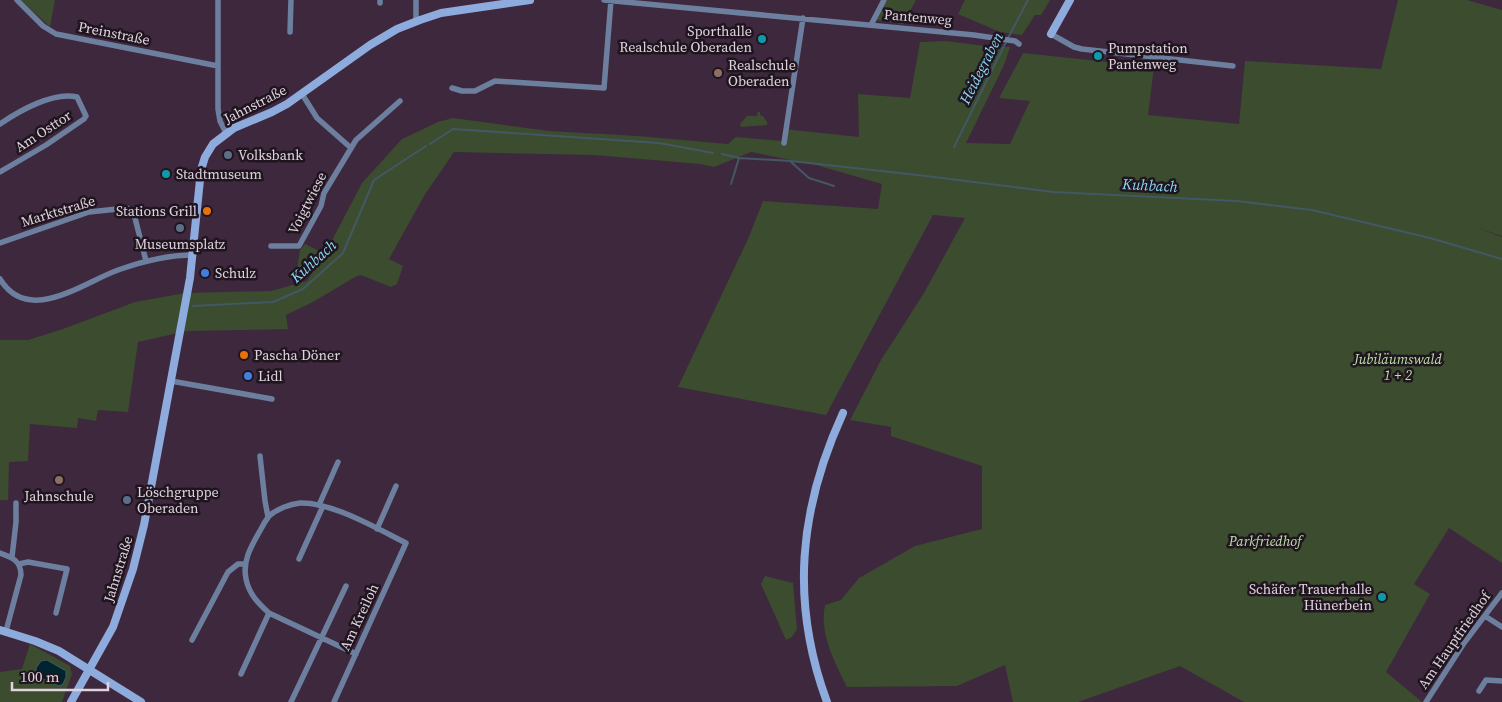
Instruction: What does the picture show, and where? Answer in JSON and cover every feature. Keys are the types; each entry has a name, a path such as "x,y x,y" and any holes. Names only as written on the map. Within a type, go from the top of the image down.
{"main road":[{"name":"Jahnstraße","path":"71,702 113,627 133,569 144,525 193,255 201,170 208,151 226,133 272,112 302,94 370,45 397,29 441,13 530,0"},
{"path":"1051,34 1070,0"},
{"path":"827,702 816,670 808,637 804,603 804,560 808,519 817,479 826,452 843,413"},
{"path":"3,631 59,651 141,702"}],"street":[{"name":"Preinstraße","path":"17,0 43,26 56,34 218,66"},
{"path":"218,0 219,116 226,133"},
{"path":"290,32 291,0"},
{"path":"416,0 416,21"},
{"name":"Pantenweg","path":"604,0 974,35 1012,41 1019,44"},
{"path":"452,88 475,91 495,81 604,88 611,0"},
{"path":"871,25 884,0"},
{"path":"784,143 803,18"},
{"path":"1051,34 1082,50 1233,66"},
{"path":"302,94 317,118 351,148"},
{"name":"Am Osttor","path":"0,124 35,104 63,97 77,98 86,116 58,137 0,172"},
{"name":"Voigtwiese","path":"271,246 299,246 320,206 324,193 356,140 400,101"},
{"name":"Marktstraße","path":"0,243 69,218 102,210 124,208 130,210 135,218 146,262"},
{"path":"0,279 6,287 17,295 29,300 43,300 67,293 108,274 146,262 178,255 193,255"},
{"path":"171,381 272,399"},
{"path":"260,456 268,517"},
{"path":"299,559 338,462"},
{"path":"356,654 269,613 250,592 245,564 248,552 268,517 289,505 299,503 336,510 377,529 396,486"},
{"path":"12,557 16,503"},
{"name":"Am Kreiloh","path":"334,702 406,543 377,529"},
{"path":"0,553 12,557 19,564 21,575 3,631"},
{"path":"19,564 28,562 67,568 56,613"},
{"path":"192,640 228,572 238,564 245,564"},
{"path":"291,702 346,586"},
{"name":"Am Hauptfriedhof","path":"1426,702 1461,648 1502,593"},
{"path":"241,674 269,613"},
{"path":"1485,616 1502,627"},
{"path":"1479,691 1486,680 1502,681"}],"green space":[{"path":"21,0 55,0 50,27"},
{"path":"887,0 916,0 903,24 876,20"},
{"path":"965,0 1050,0 1041,15 1035,15 1022,35 1000,32 958,14"},
{"path":"1398,0 1467,0 1502,10 1502,236 1475,227 1502,237 1502,563 1449,528 1414,584 1430,594 1386,672 1422,702 1244,702 1180,666 1078,702 1013,702 1005,665 957,686 847,687 833,658 826,637 824,627 825,605 841,600 859,578 915,546 982,529 982,466 891,436 891,427 850,420 881,360 924,293 965,218 933,215 826,415 678,387 748,239 763,201 878,209 882,184 816,165 751,152 714,167 700,164 594,155 454,152 424,196 389,259 403,266 397,284 391,287 361,275 355,277 313,302 286,315 288,329 187,331 138,342 128,412 98,410 96,421 78,418 77,428 30,424 28,461 9,462 8,500 0,500 0,340 28,340 135,302 185,293 271,291 307,281 328,248 362,183 402,139 438,122 453,118 549,131 728,144 736,137 782,141 784,129 859,137 858,94 910,98 920,42 946,41 993,47 1010,47 1004,65 966,143 1010,144 1030,101 999,98 1023,53 1154,67 1148,115 1239,124 1245,61 1381,69"},
{"path":"758,112 763,116 767,125 741,127 740,124 747,116 757,116"},
{"path":"305,244 323,253 313,270 297,269 300,250"},
{"path":"765,576 793,583 797,629 792,637 786,640 761,584"},
{"path":"30,644 70,666 72,674 62,702 0,702 0,672 22,669"}],"water":[{"path":"47,660 66,671 63,684 59,686 36,674 36,668 41,661"}],"waterway":[{"name":"Heidegraben","path":"1008,38 1028,0"},
{"name":"Heidegraben","path":"954,147 1006,42"},
{"name":"Kuhbach","path":"430,144 453,129 659,143 713,153"},
{"name":"Kuhbach","path":"193,306 273,302 303,289 343,253 374,180 426,146"},
{"name":"Kuhbach","path":"722,154 739,158 791,161 1053,192 1237,201 1312,210 1430,238 1502,259"},
{"name":"Kuhbach","path":"731,184 739,158"},
{"name":"Kuhbach","path":"791,162 809,178 834,186"}],"place":[{"name":"Sporthalle Realschule Oberaden","path":"762,39"},
{"name":"Pumpstation Pantenweg","path":"1098,56"},
{"name":"Realschule Oberaden","path":"718,73"},
{"name":"Volksbank","path":"228,155"},
{"name":"Stadtmuseum","path":"166,174"},
{"name":"Stations Grill","path":"207,211"},
{"name":"Museumsplatz","path":"180,228"},
{"name":"Schulz","path":"205,273"},
{"name":"Pascha Döner","path":"244,355"},
{"name":"Lidl","path":"248,376"},
{"name":"Jahnschule","path":"59,480"},
{"name":"Löschgruppe Oberaden","path":"127,500"},
{"name":"Schäfer Trauerhalle Hünerbein","path":"1382,597"}],"park label":[{"name":"Jubiläumswald 1 + 2","path":"1398,368"},
{"name":"Parkfriedhof","path":"1265,541"}]}
